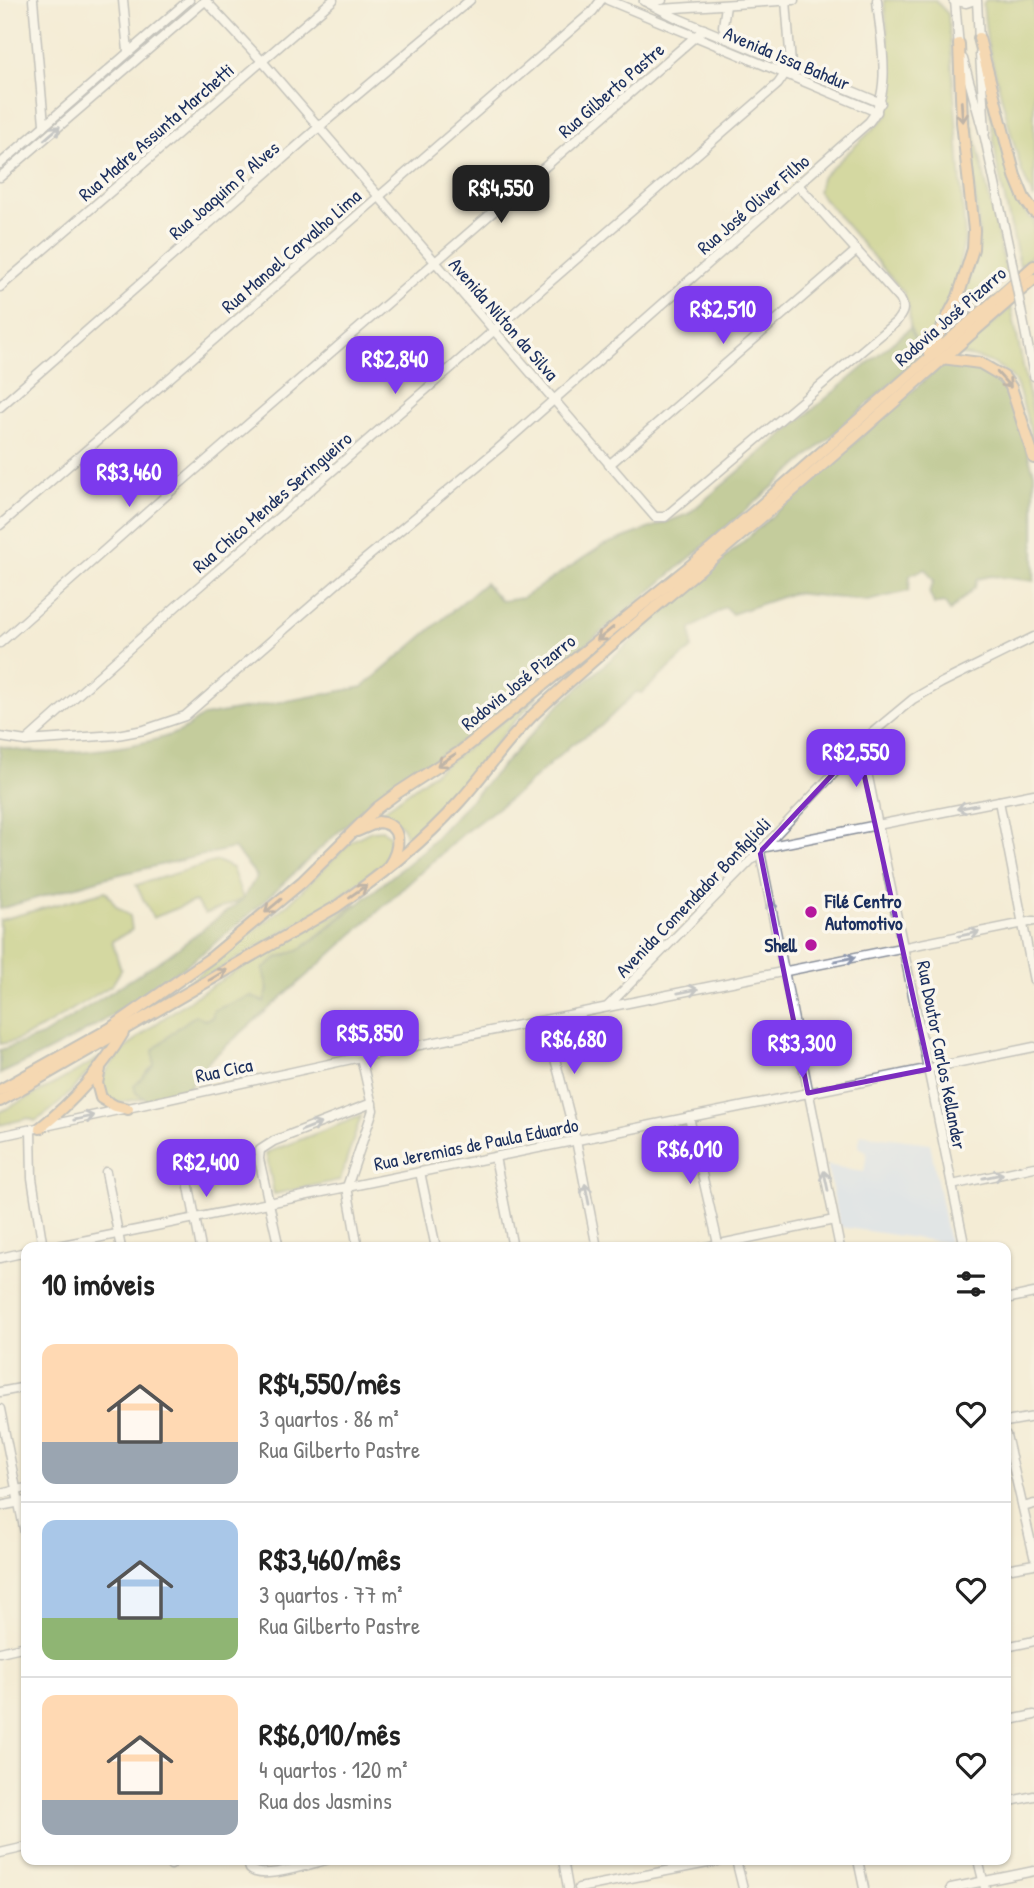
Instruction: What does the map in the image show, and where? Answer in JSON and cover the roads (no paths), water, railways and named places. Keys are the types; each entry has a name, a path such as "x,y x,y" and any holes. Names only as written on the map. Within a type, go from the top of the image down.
{"main road":[{"path":"979,38 1015,176 1024,198 1034,212"},
{"path":"924,360 958,297 974,249 962,122 959,44"},
{"name":"Rodovia José Pizarro","path":"0,1090 140,1009 230,942 302,882 387,800 460,752 710,550 1034,266"},
{"name":"Rodovia José Pizarro","path":"0,1101 336,907 384,874 419,844 514,734 536,713 696,570 1034,279"},
{"path":"942,358 980,363 1004,377 1011,387 1034,458"},
{"path":"342,841 373,823 386,823 393,827 397,833 398,848 384,874"},
{"path":"0,1082 41,1063 140,1009"},
{"path":"36,1129 71,1102 102,1065 125,1031"},
{"path":"102,1065 97,1083 101,1098 115,1106 128,1109"}],"street":[{"path":"33,0 44,124"},
{"path":"123,0 128,51"},
{"path":"0,164 189,0"},
{"path":"0,177 205,0"},
{"name":"Avenida Nilton da Silva","path":"205,0 262,61 650,514 661,518 672,511 896,322 904,306 857,250"},
{"name":"Rua Madre Assunta Marchetti","path":"0,288 333,0"},
{"name":"Rua Joaquim P Alves","path":"0,407 319,127 470,0"},
{"name":"Rua Manoel Carvalho Lima","path":"0,525 582,20 601,0"},
{"name":"Avenida Issa Bahdur","path":"608,0 877,112"},
{"path":"642,0 662,0"},
{"name":"Avenida Issa Bahdur","path":"642,0 659,10 881,103"},
{"path":"786,0 791,65"},
{"path":"640,12 698,4 726,6 794,0"},
{"path":"877,0 884,80 877,112"},
{"path":"985,138 959,44 954,0 966,3 976,0 985,138 1034,376"},
{"path":"726,6 723,26 727,38"},
{"name":"Rua Gilberto Pastre","path":"0,643 70,579 704,29"},
{"name":"Rua Chico Mendes Seringueiro","path":"26,741 492,330 769,92 791,65"},
{"name":"Rua José Oliver Filho","path":"0,737 26,741 117,735 144,730 185,716 799,186 877,112"},
{"path":"609,464 857,250 799,186"},
{"name":"Avenida Comendador Bonfiglioli","path":"607,1007 872,733 913,699 941,682 1034,637"},
{"name":"Rua Doutor Carlos Kellander","path":"858,747 868,777 905,947 964,1242"},
{"path":"839,1242 762,849 1034,794"},
{"path":"999,801 1034,981"},
{"name":"Rua Cica","path":"0,1136 361,1057 1034,921"},
{"path":"621,1004 620,998 634,985 639,975"},
{"path":"545,1020 576,1140 596,1242"},
{"name":"Rua Jeremias de Paula Eduardo","path":"74,1242 1034,1047"},
{"path":"357,1242 347,1187 373,1115 361,1057"},
{"path":"278,1242 259,1159 260,1150 264,1146 372,1103"},
{"path":"689,1117 717,1242"},
{"path":"36,1129 32,1178 44,1242"},
{"path":"183,1156 200,1242"},
{"path":"495,1157 512,1242"},
{"path":"952,1185 1034,1167"},
{"path":"106,1172 120,1242"},
{"path":"421,1172 435,1242"},
{"path":"736,1242 834,1220"},
{"path":"0,1258 21,1253"},
{"path":"1011,1298 1034,1293"},
{"path":"0,1392 21,1388"},
{"path":"0,1409 16,1490 21,1500"},
{"path":"1011,1421 1034,1417"},
{"path":"1011,1458 1034,1556"},
{"path":"0,1493 21,1489"},
{"path":"0,1506 21,1502"},
{"path":"1023,1507 1034,1504"},
{"path":"1011,1568 1034,1564"},
{"path":"1011,1646 1034,1641"},
{"path":"0,1652 21,1647"},
{"path":"1011,1720 1034,1715"},
{"path":"1011,1801 1034,1796"},
{"path":"0,1853 21,1848"},
{"path":"249,1865 253,1873 258,1874 306,1865"},
{"path":"564,1865 568,1888"},
{"path":"579,1888 697,1865"},
{"path":"737,1865 743,1888"},
{"path":"859,1865 864,1888"},
{"path":"979,1865 984,1885"},
{"path":"951,1888 984,1885 1034,1871"}],"place":[{"name":"Filé Centro Automotivo","path":"811,912"},
{"name":"Shell","path":"811,945"}]}
